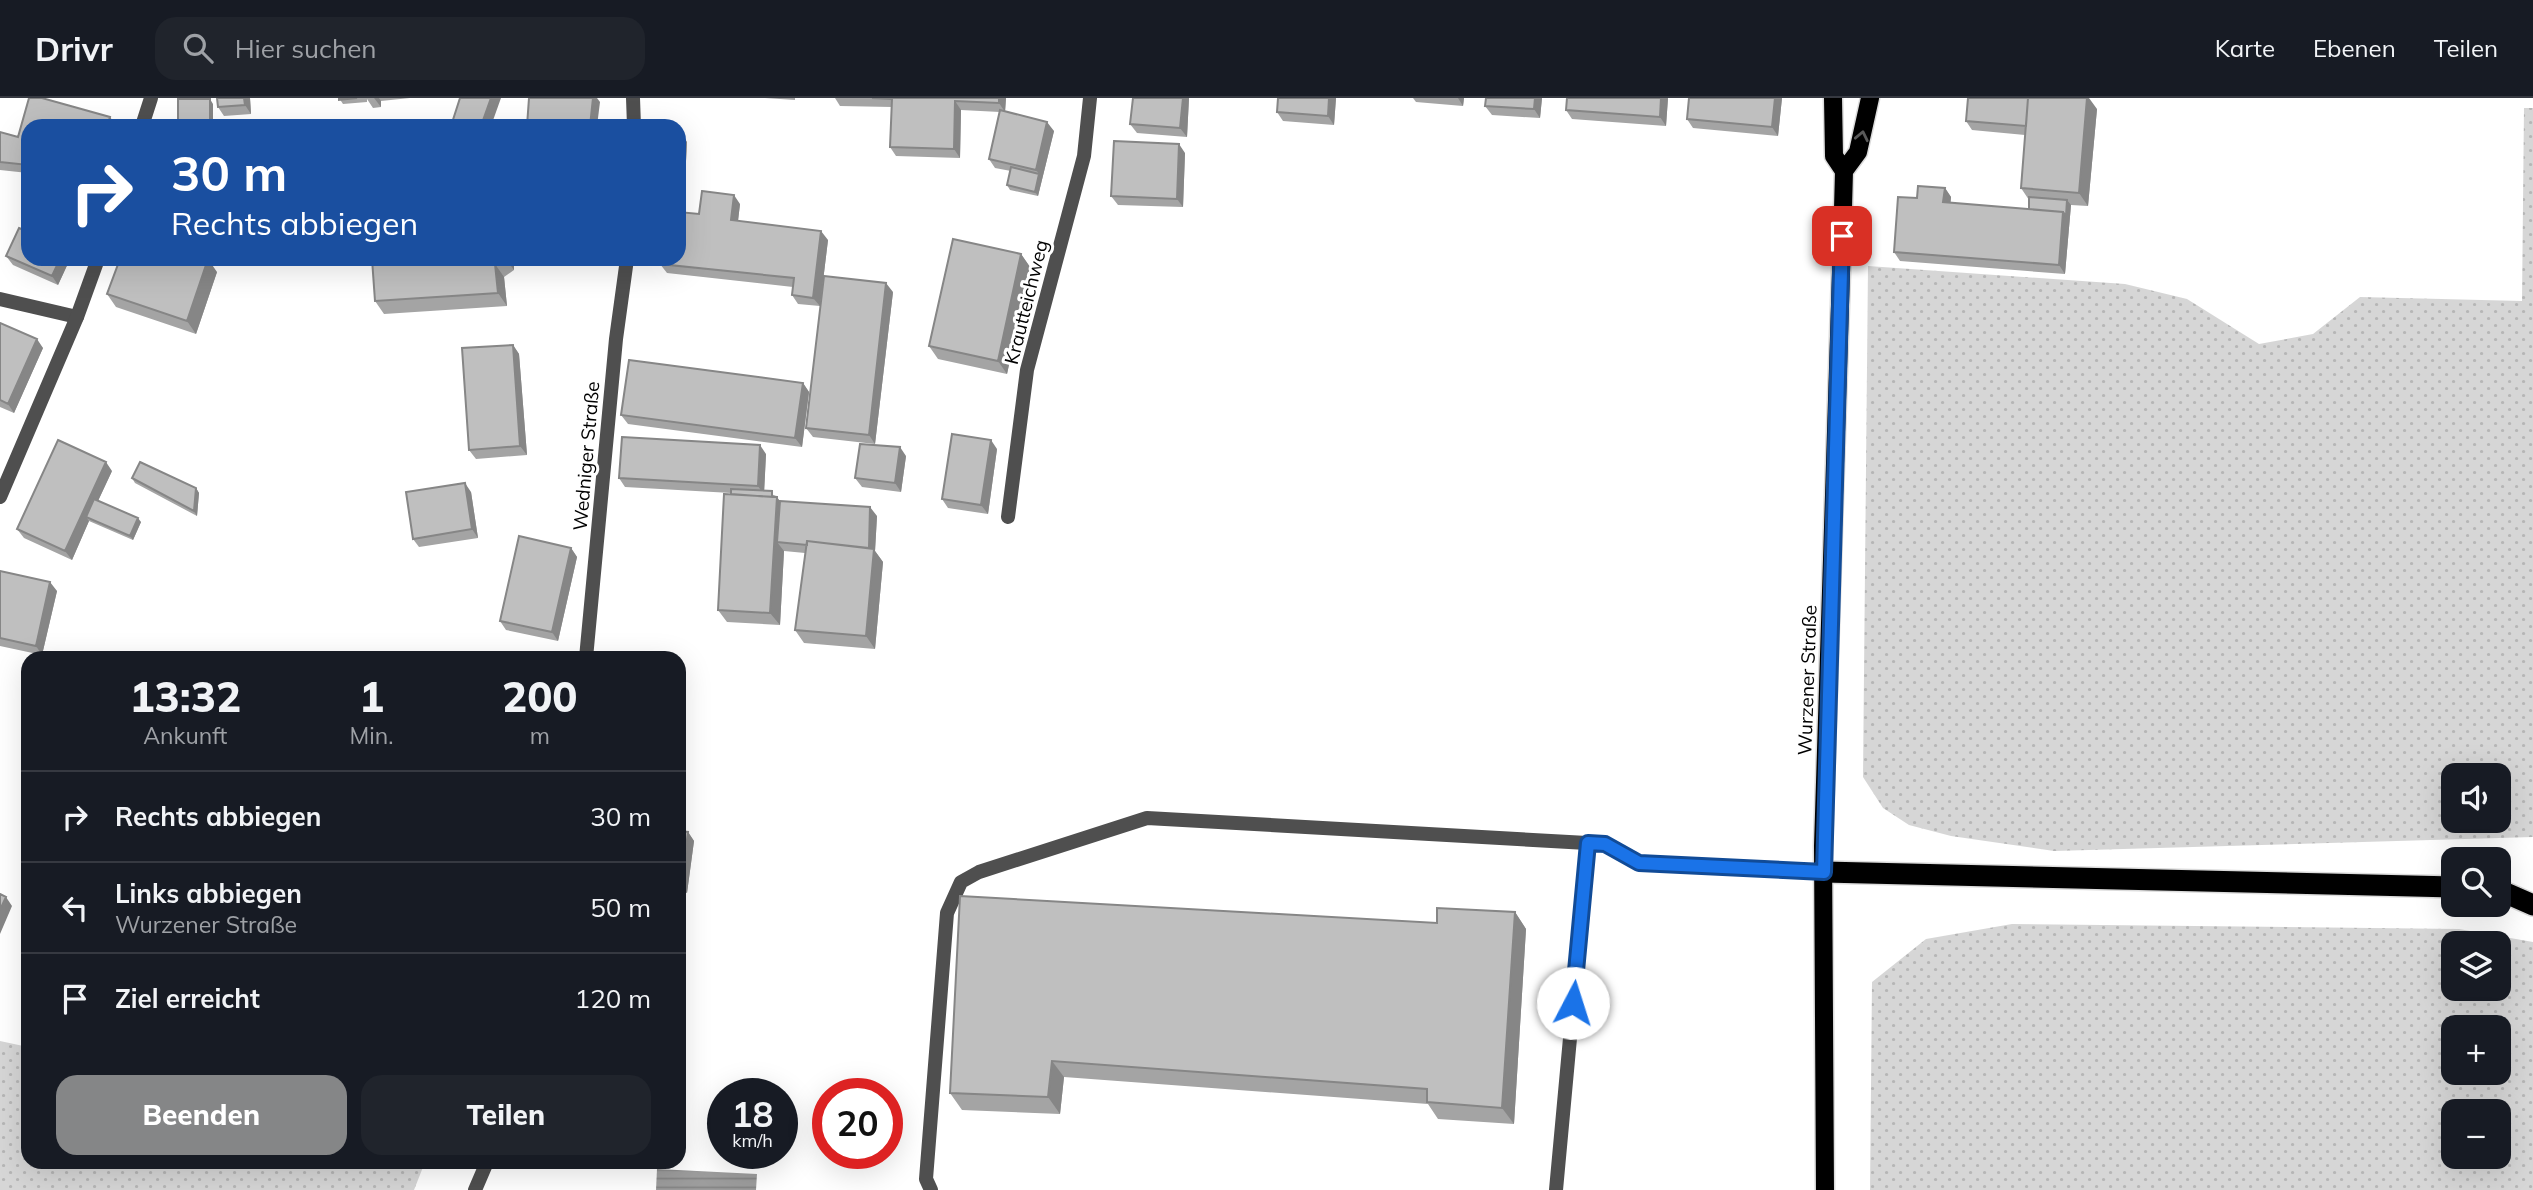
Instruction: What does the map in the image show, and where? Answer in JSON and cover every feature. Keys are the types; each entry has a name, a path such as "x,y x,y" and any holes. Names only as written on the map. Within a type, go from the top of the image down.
{"highway":[{"path":"1824,872 2441,887"},
{"path":"2511,888 2533,887"},
{"path":"2511,895 2533,905"}],"main road":[{"name":"Wurzener Straße","path":"1833,98 1834,156 1844,171"},
{"name":"Wurzener Straße","path":"1825,1190 1824,872 1844,171 1858,152 1870,98"}],"street":[{"path":"144,119 151,98"},
{"path":"633,98 634,119"},
{"name":"Krautteichweg","path":"1008,517 1027,370 1084,156 1090,98"},
{"path":"0,497 77,317 95,266"},
{"name":"Wedniger Straße","path":"587,651 616,339 626,266"},
{"path":"0,299 77,317"},
{"path":"932,1190 926,1179 947,913 961,882 979,873 1147,818 1605,844 1639,863 1824,872"},
{"path":"1556,1190 1588,843"},
{"path":"475,1190 484,1169"}],"shaded area":[{"path":"2524,108 2533,108 2533,837 2054,851 1951,836 1909,825 1883,808 1863,777 1868,266 2125,284 2187,299 2259,344 2313,334 2360,297 2522,301"},
{"path":"2012,924 2459,929 2470,931 2441,931 2441,1001 2511,1001 2511,938 2533,942 2533,1190 1870,1190 1872,982 1926,939"},
{"path":"0,1041 21,1046 21,1169 422,1169 414,1190 0,1190"},
{"path":"657,1169 757,1174 756,1190 656,1190"}],"building":[{"path":"29,98 42,98 110,117 109,119 23,119"},
{"path":"217,98 244,98 245,105 218,107"},
{"path":"460,98 491,98 484,119 453,119"},
{"path":"529,98 593,98 591,119 528,119"},
{"path":"872,98 999,98 999,103 955,101 954,149 890,147 892,99"},
{"path":"1133,98 1183,98 1180,128 1130,124"},
{"path":"1278,98 1329,98 1328,116 1277,112"},
{"path":"1486,98 1535,98 1534,109 1485,106"},
{"path":"1567,98 1661,98 1660,117 1566,110"},
{"path":"1689,98 1775,98 1772,127 1687,119"},
{"path":"1968,98 2028,98 2026,126 1966,121"},
{"path":"2028,98 2087,98 2079,193 2021,188"},
{"path":"178,99 210,99 210,119 178,119"},
{"path":"1000,110 1047,122 1036,170 989,159"},
{"path":"21,126 21,164 0,162 0,132 18,137"},
{"path":"1114,141 1179,144 1177,199 1111,196"},
{"path":"1011,167 1039,174 1035,192 1007,185"},
{"path":"1918,186 1945,188 1943,202 2063,212 2059,265 1894,252 1898,197 1917,198"},
{"path":"702,191 734,195 731,220 821,231 813,298 792,295 794,278 679,266 686,266 686,213 699,214"},
{"path":"2029,197 2067,200 2066,216 2063,212 2029,209"},
{"path":"19,228 21,229 21,263 6,256"},
{"path":"953,239 1021,254 998,361 929,346"},
{"path":"29,266 57,266 52,276"},
{"path":"117,266 206,266 187,321 107,294"},
{"path":"372,266 495,266 498,293 375,301"},
{"path":"824,276 886,283 869,435 806,428"},
{"path":"0,323 37,339 8,404 0,400"},
{"path":"513,345 520,446 469,450 462,348"},
{"path":"629,360 803,383 795,438 621,415"},
{"path":"952,434 991,440 981,505 942,499"},
{"path":"622,437 760,445 758,486 619,478"},
{"path":"58,440 106,462 65,551 17,529"},
{"path":"860,444 900,447 895,483 855,478"},
{"path":"140,462 196,488 194,511 132,478"},
{"path":"465,483 472,529 413,539 406,492"},
{"path":"731,489 772,491 772,497 731,494"},
{"path":"724,494 777,497 770,613 718,610"},
{"path":"94,499 138,518 130,536 86,517"},
{"path":"780,501 870,507 869,548 807,541 807,545 777,542"},
{"path":"519,536 571,548 552,632 500,621"},
{"path":"807,541 874,549 866,636 795,630"},
{"path":"0,571 50,582 36,646 0,638"},
{"path":"0,894 6,897 0,910"},
{"path":"960,896 1437,923 1437,908 1515,912 1502,1108 1427,1102 1427,1089 1052,1061 1048,1097 950,1093"}],"route":[{"path":"1573,1003 1588,843 1605,844 1639,863 1824,872 1842,236"}]}
